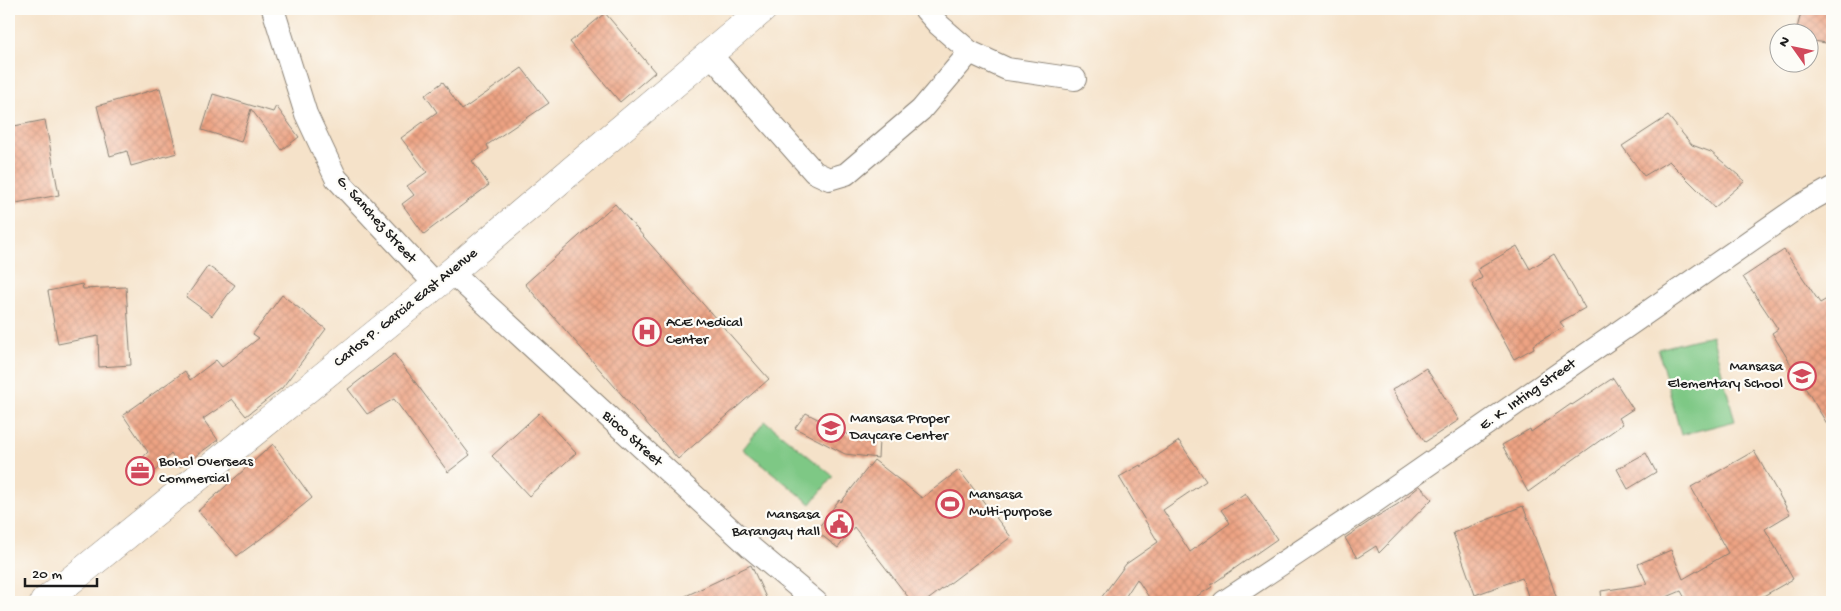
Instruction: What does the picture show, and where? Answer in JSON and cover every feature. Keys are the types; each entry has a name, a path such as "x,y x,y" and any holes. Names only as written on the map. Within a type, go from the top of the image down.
{"main road":[{"name":"Carlos P. Garcia East Avenue","path":"44,602 443,279 763,9"}],"street":[{"name":"G. Sanchez Street","path":"273,9 306,114 336,178 443,279"},
{"path":"925,9 940,26 970,52 1007,69 1075,79"},
{"path":"710,54 814,172 829,179 846,174 921,110 970,52"},
{"name":"E. K. Inting Street","path":"1224,602 1370,505 1800,206 1832,188"},
{"name":"Bioco Street","path":"443,279 816,602"}],"green space":[{"path":"1712,335 1735,421 1681,435 1658,349"},
{"path":"765,421 833,476 811,504 743,449"}],"building":[{"path":"1802,9 1832,9 1832,44 1818,42 1818,22 1799,22"},
{"path":"605,13 655,72 620,102 570,42"},
{"path":"522,68 549,103 487,145 489,149 472,161 489,185 424,234 402,204 414,195 407,186 427,172 401,138 437,112 425,95 443,82 462,110"},
{"path":"160,88 177,153 131,166 127,151 110,156 97,106"},
{"path":"213,94 273,112 276,106 299,137 282,150 251,109 241,142 202,130"},
{"path":"1668,116 1692,145 1711,152 1745,181 1714,208 1669,161 1644,176 1622,146"},
{"path":"45,120 59,195 16,203 9,167 9,127"},
{"name":"ACE Medical Center","path":"615,204 769,379 678,459 525,284"},
{"path":"1517,246 1530,269 1554,254 1585,308 1560,322 1564,327 1533,345 1534,348 1514,359 1472,284 1482,278 1478,269"},
{"path":"1784,250 1820,303 1832,296 1832,432 1772,333 1778,329 1743,277"},
{"path":"208,266 235,285 212,316 186,297"},
{"path":"82,284 83,289 126,287 131,365 99,367 98,336 58,344 48,291"},
{"path":"282,295 326,329 282,388 246,416 232,399 203,419 218,440 180,467 171,454 141,486 131,470 148,452 123,415 185,371 190,380 216,360 222,367 259,338 253,334"},
{"path":"394,354 470,455 448,472 394,399 367,414 348,389"},
{"path":"1426,368 1459,420 1425,442 1392,390"},
{"path":"1613,378 1633,409 1619,418 1623,424 1528,492 1502,445 1530,429 1531,432"},
{"path":"539,413 576,453 529,496 492,456"},
{"path":"806,413 849,435 879,440 878,458 845,454 795,428"},
{"path":"1179,441 1206,481 1163,510 1190,552 1230,523 1221,510 1245,493 1277,539 1211,585 1212,587 1187,602 1152,602 1137,579 1122,602 1098,602 1126,564 1158,542 1119,477 1140,465 1141,467"},
{"path":"273,444 312,498 237,556 198,511"},
{"path":"1754,451 1790,514 1765,529 1793,579 1753,602 1687,602 1681,591 1655,602 1602,602 1601,591 1647,584 1638,564 1671,550 1683,579 1728,553 1691,487"},
{"path":"1646,453 1656,472 1628,489 1617,469"},
{"name":"Mansasa Multi-purpose","path":"874,460 922,498 959,470 1011,537 925,602 912,602 854,527 838,548 816,531 839,500 841,502"},
{"path":"1420,486 1432,499 1379,553 1376,546 1357,558 1345,538 1398,504"},
{"path":"1523,506 1558,602 1530,602 1522,578 1475,595 1453,533"},
{"path":"751,565 768,602 673,602"}],"place":[{"name":"ACE Medical Center","path":"647,332"},
{"name":"Mansasa Elementary School","path":"1802,376"},
{"name":"Mansasa Proper Daycare Center","path":"831,428"},
{"name":"Bohol Overseas Commercial","path":"140,471"},
{"name":"Mansasa Multi-purpose","path":"950,504"},
{"name":"Mansasa Barangay Hall","path":"839,524"}]}
